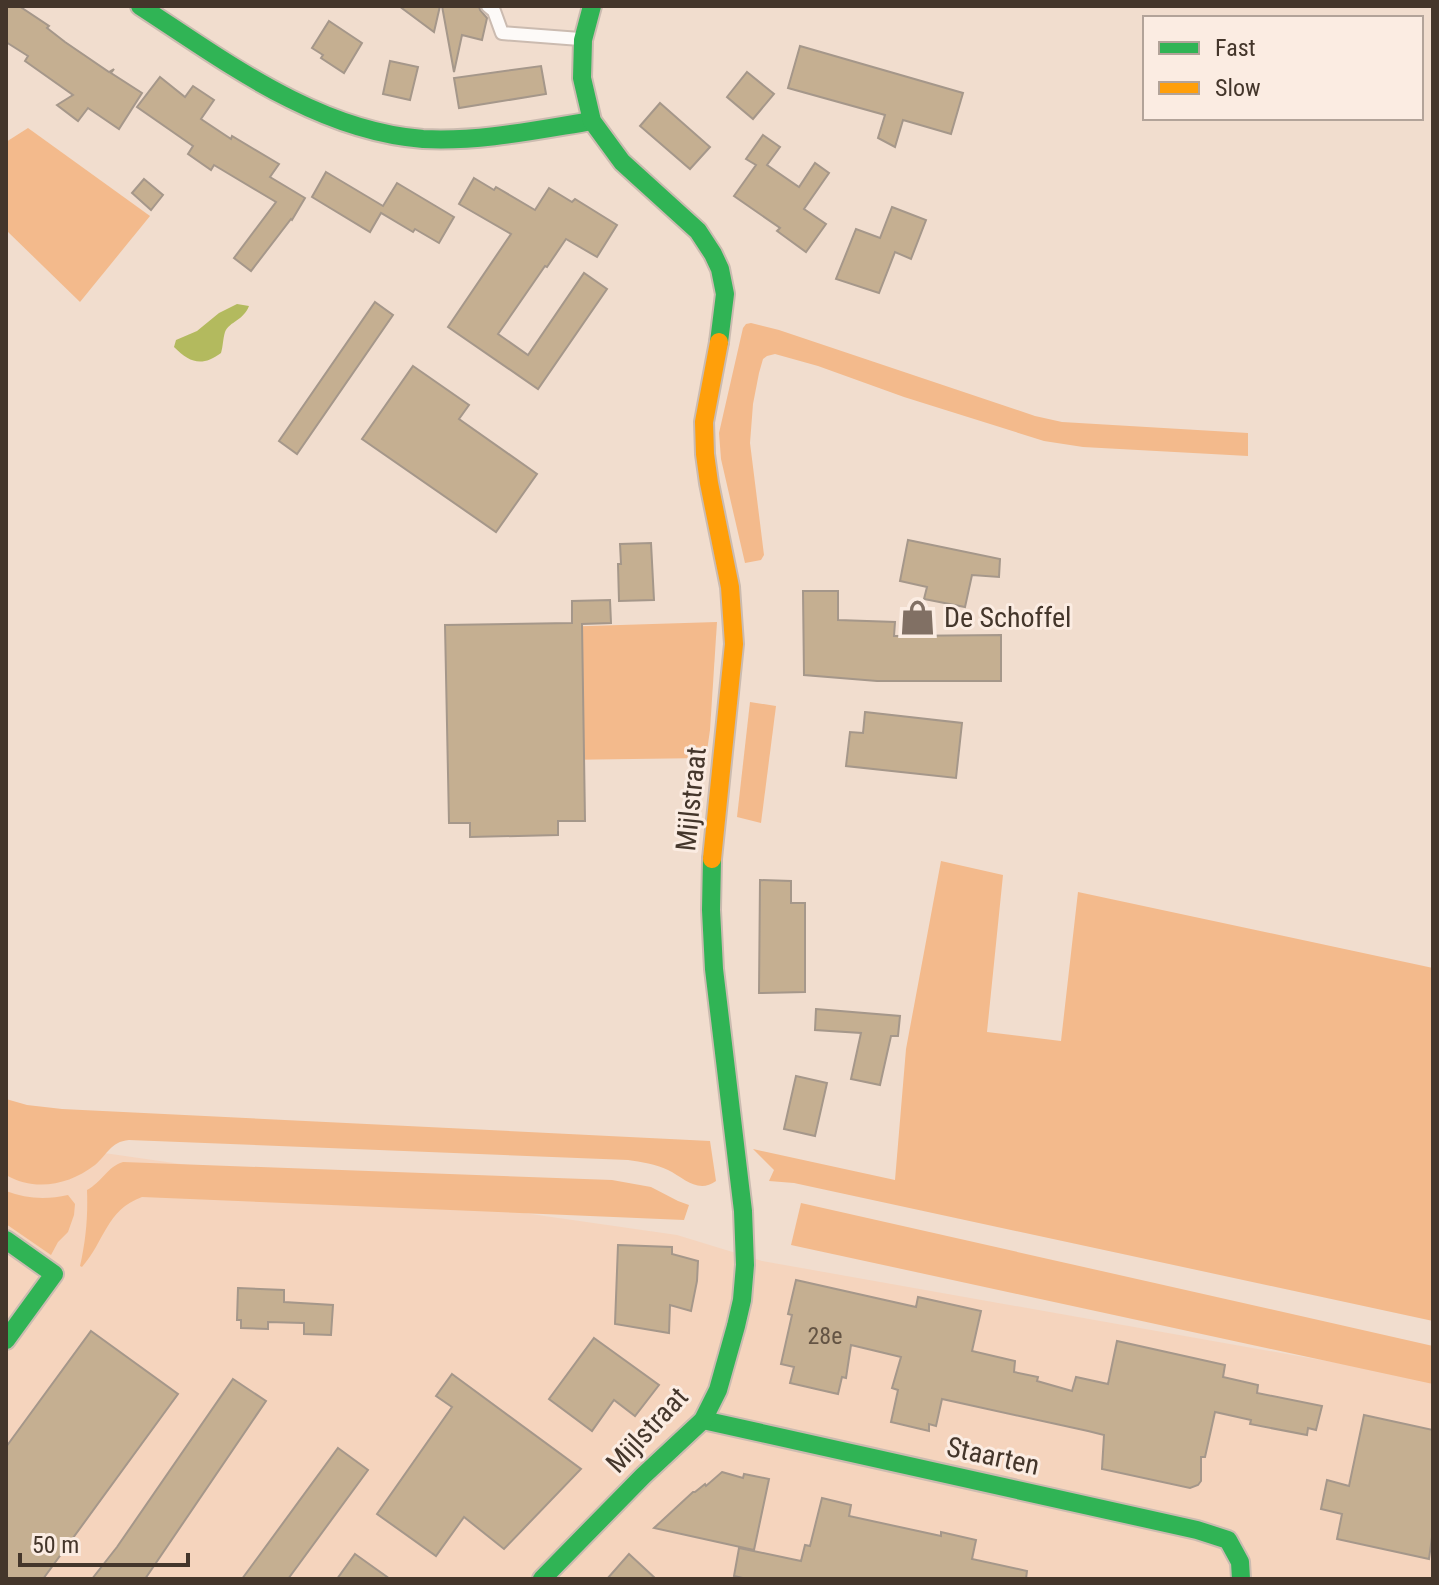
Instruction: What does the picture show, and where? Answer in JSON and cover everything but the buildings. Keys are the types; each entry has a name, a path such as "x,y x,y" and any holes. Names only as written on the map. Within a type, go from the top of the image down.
{"street":[{"path":"140,6 275,91 328,116 362,127 400,136 492,137 592,121"},
{"name":"Mijlstraat","path":"542,1579 703,1420 718,1390 736,1326 745,1265 743,1211 714,969 711,910 712,857 734,644 730,587 709,483 704,422 725,294 720,269 698,231 622,162 592,121 582,78 583,40 592,6"},
{"path":"6,1240 54,1274 6,1340"},
{"name":"Staarten","path":"703,1420 1197,1530 1228,1540 1240,1562 1241,1579"}],"lane":[{"path":"488,6 494,11 502,33 583,40"}],"shaded area":[{"path":"28,128 150,216 80,302 6,230 6,142"},
{"path":"237,304 249,306 225,332 221,353 208,360 196,361 185,357 174,347 176,340 197,331 219,313"},
{"path":"751,323 1035,416 1062,422 1248,433 1248,456 1083,447 1044,441 775,354 763,359 759,373 750,443 764,555 761,560 745,563 721,459 719,433 743,328"},
{"path":"717,622 706,758 559,760 556,627"},
{"path":"750,702 776,706 761,823 737,817"},
{"path":"941,861 1003,875 987,1032 1061,1041 1078,892 1433,968 1433,1321 794,1183 769,1181 774,1170 753,1149 895,1180 906,1049"},
{"path":"6,1099 62,1109 710,1141 716,1181 709,1185 697,1185 663,1168 628,1160 129,1140 113,1146 85,1172 63,1181 40,1185 6,1175"},
{"path":"6,1139 677,1235 762,1261 1433,1380 1433,1579 6,1579"},
{"path":"123,1162 612,1180 651,1187 689,1205 684,1220 142,1197 113,1218 82,1267 87,1190"},
{"path":"6,1191 37,1198 68,1195 75,1204 68,1232 51,1255 6,1224"},
{"path":"801,1203 1433,1346 1433,1384 791,1245"}],"traffic: fast":[{"path":"140,6 239,71 274,90 346,123 384,133 423,139 466,139 592,121"},
{"path":"592,6 583,40 582,78 592,121 622,162 698,231 713,254 725,294 719,342"},
{"path":"542,1579 703,1420 718,1390 736,1326 745,1265 743,1211 714,969 712,859"},
{"path":"6,1240 54,1274 6,1340"},
{"path":"703,1420 1197,1530 1228,1540 1240,1562 1241,1579"}],"traffic: slow":[{"path":"712,859 734,644 730,587 705,454 704,422 719,342"}],"place":[{"name":"De Schoffel","path":"918,617"}]}
